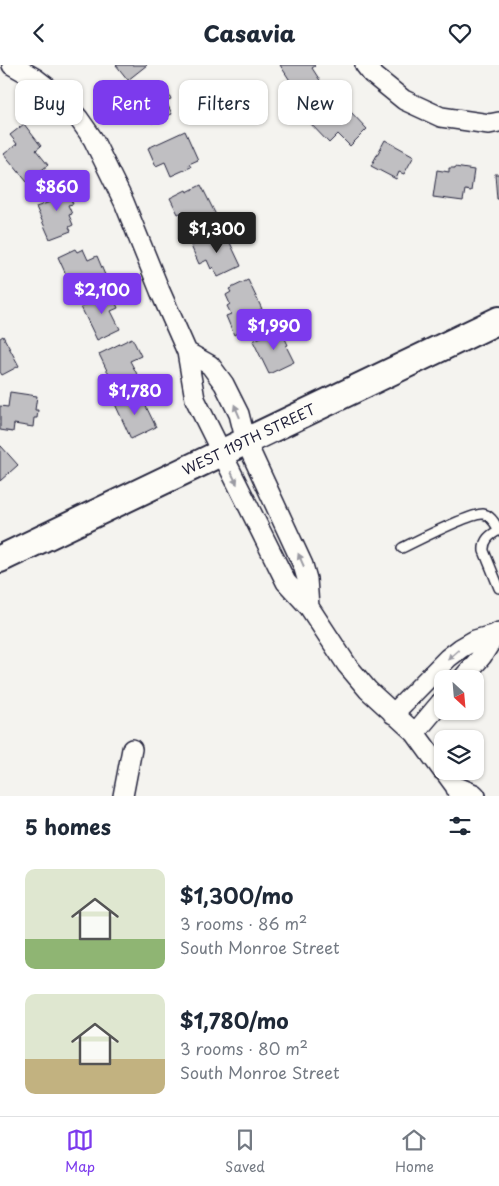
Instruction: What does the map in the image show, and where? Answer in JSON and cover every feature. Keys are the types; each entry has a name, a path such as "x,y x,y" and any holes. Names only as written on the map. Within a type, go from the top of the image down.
{"main road":[{"name":"WEST 119TH STREET","path":"0,559 499,321"}],"street":[{"path":"12,65 35,78 61,98 93,139 124,202 160,291 187,351 195,399 286,582 309,607 347,665 368,690 415,733 450,781 476,796"},
{"path":"365,65 372,74 404,101 441,117 489,124 499,122"},
{"path":"187,351 210,365 224,384 239,414 246,442 303,565 307,579 309,607"},
{"path":"393,714 448,658 476,640 497,633"},
{"path":"470,670 482,656 497,633"},
{"path":"415,733 434,710"},
{"path":"122,796 132,749"}],"lane":[{"path":"402,548 471,516 482,514 490,517 499,530 493,533 483,545 499,588"}],"building":[{"path":"116,65 147,65 128,80"},
{"path":"280,65 314,65 312,68 320,80 290,80"},
{"path":"352,113 367,129 350,146 338,134 329,143 312,125 352,125"},
{"path":"25,125 41,146 36,150 48,165 27,182 4,154 17,144 10,135"},
{"path":"185,131 198,160 189,164 191,167 171,176 165,162 156,166 148,148"},
{"path":"385,140 414,156 404,174 399,172 396,179 371,166"},
{"path":"449,168 474,170 471,191 465,190 463,201 433,197 437,170 449,172"},
{"path":"495,174 499,174 499,199 497,199"},
{"path":"64,184 73,204 68,205 72,214 69,215 73,225 69,227 71,231 50,239 36,207 50,202 46,192"},
{"path":"201,185 217,217 194,229 185,211 178,214 170,198"},
{"path":"224,230 241,266 218,277 213,267 211,269 207,260 199,264 191,246"},
{"path":"75,249 77,252 83,249 88,260 97,256 105,275 96,280 97,282 85,286 84,284 73,290 58,257"},
{"path":"248,280 262,309 248,315 253,326 234,335 226,316 231,314 227,306 230,304 226,295 231,292 229,289"},
{"path":"110,290 118,308 111,311 120,329 97,340 81,307"},
{"path":"280,328 294,362 269,374 253,341"},
{"path":"3,336 19,366 2,375 0,372 0,338"},
{"path":"132,338 141,356 130,361 138,376 115,387 99,354"},
{"path":"10,392 37,396 35,410 38,410 37,418 34,418 33,427 14,424 13,432 0,430 0,406 8,407"},
{"path":"139,392 156,427 131,439 115,404"},
{"path":"0,446 18,465 0,481"}]}
